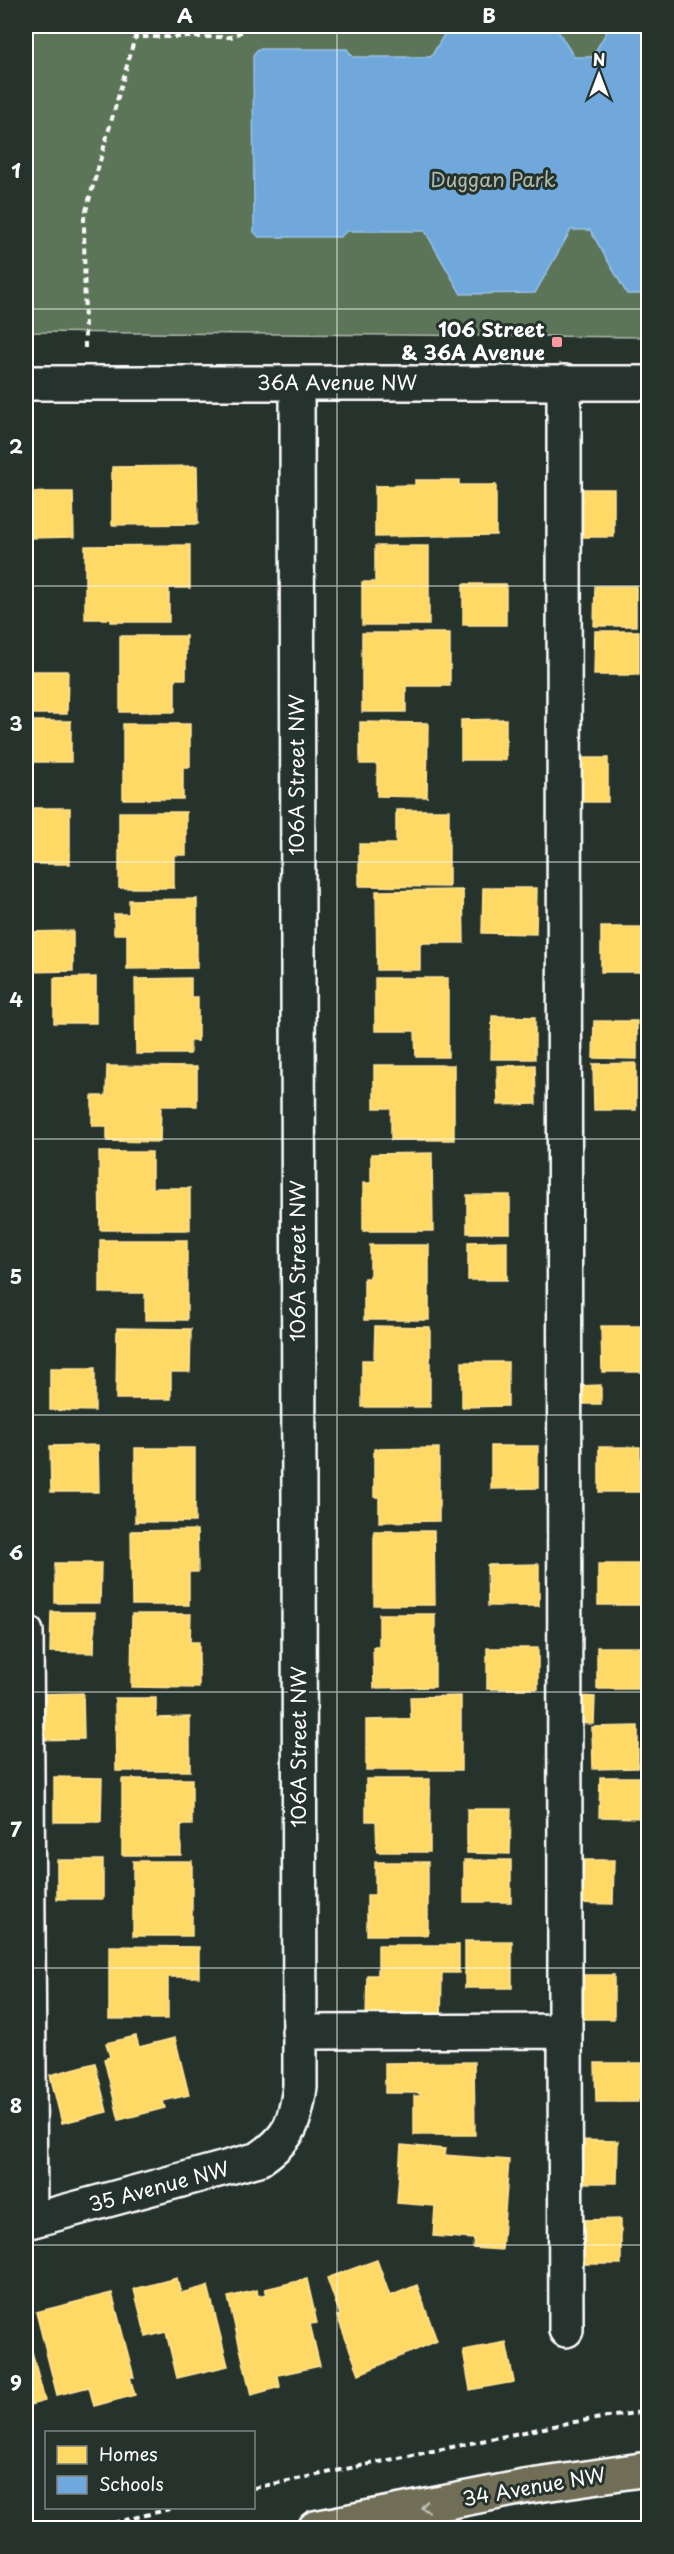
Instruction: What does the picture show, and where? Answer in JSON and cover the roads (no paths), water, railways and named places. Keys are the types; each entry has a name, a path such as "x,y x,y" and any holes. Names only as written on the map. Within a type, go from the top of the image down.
{"main road":[{"name":"34 Avenue NW","path":"315,2529 524,2487 648,2469"}],"street":[{"path":"564,382 566,2330"},
{"name":"36A Avenue NW","path":"26,383 648,383"},
{"name":"106A Street NW","path":"286,2137 295,2115 300,2087 297,383"},
{"path":"26,1632 28,2221"},
{"path":"299,2032 565,2031"},
{"name":"35 Avenue NW","path":"28,2221 238,2166 259,2159 286,2137"}],"place":[{"name":"106 Street & 36A Avenue","path":"557,342"}],"park label":[{"name":"Duggan Park","path":"493,180"}]}
